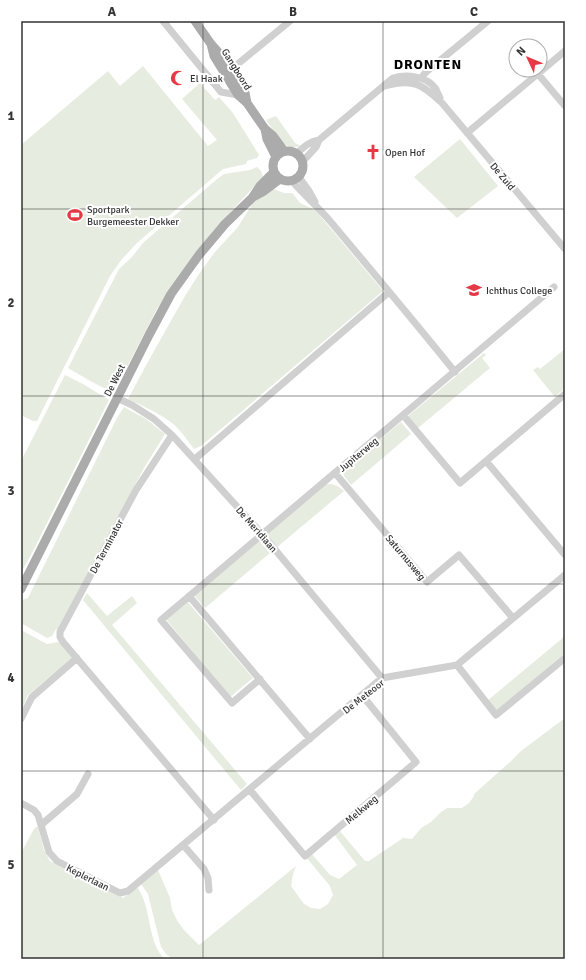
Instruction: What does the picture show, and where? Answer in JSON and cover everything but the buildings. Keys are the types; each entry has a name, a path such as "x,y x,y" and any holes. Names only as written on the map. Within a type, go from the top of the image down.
{"main road":[{"name":"Gangboord","path":"195,21 211,44 214,56 245,93 247,103"},
{"name":"Gangboord","path":"228,72 238,95 247,103 265,129 273,136 284,151"},
{"name":"Gangboord","path":"265,129 267,139 276,157"},
{"path":"284,151 293,152 300,157 303,169 296,179 284,181 277,175 273,166 276,157 284,151"},
{"name":"De West","path":"21,589 154,324 171,294 199,255 225,224 252,198 264,191 277,175"}],"street":[{"path":"162,21 221,92 238,95"},
{"path":"228,72 290,21"},
{"path":"421,78 426,72 488,21"},
{"path":"548,65 565,51"},
{"name":"De Zuid","path":"300,157 316,147 319,140 394,78 406,76 421,78 428,81 435,88 442,103"},
{"path":"467,133 533,78"},
{"path":"541,78 565,106"},
{"name":"De Zuid","path":"385,86 406,82 416,84 430,91 442,103 565,249"},
{"path":"296,179 304,195 318,208 455,372"},
{"name":"Jupiterweg","path":"260,679 232,703 161,620 554,287"},
{"path":"195,459 389,292"},
{"path":"403,415 460,483 565,394"},
{"name":"De Meridiaan","path":"117,398 132,405 154,419 195,459 262,534 382,678"},
{"name":"De Terminator","path":"77,658 61,639 60,632 136,490 172,435"},
{"path":"486,461 565,555"},
{"name":"Saturnusweg","path":"335,473 427,582 459,555 513,618"},
{"path":"565,575 457,666 496,715 565,658"},
{"path":"189,596 310,738"},
{"path":"21,719 32,697 77,658 214,820"},
{"name":"De Meteoor","path":"214,820 382,678 457,666"},
{"name":"Melkweg","path":"250,790 305,856 416,762 362,695"},
{"path":"41,825 77,794 88,774"},
{"name":"Keplerlaan","path":"21,803 34,810 38,815 49,852 57,861 120,893 128,891 214,820"},
{"path":"184,846 204,869 208,878 210,890"}],"shaded area":[{"name":"Sportpark Burgemeester Dekker","path":"143,66 208,146 217,140 182,99 200,83 215,100 219,97 233,113 259,155 257,158 247,161 246,164 223,169 137,243 122,259 110,276 37,421 33,421 21,415 21,145 108,71 120,86"},
{"path":"276,116 295,143 301,146 289,146 280,140 266,120"},
{"path":"460,139 498,186 457,218 414,177"},
{"path":"257,167 261,171 263,177 213,231 190,261 157,309 118,384 112,392 68,368 119,269 131,258 144,242 224,174 250,170"},
{"path":"271,188 284,193 292,193 300,203 316,211 383,291 201,446 194,449 171,422 128,399 185,296 199,274 215,252 238,227 253,203"},
{"path":"565,349 565,388 555,397 533,370 538,367 540,369"},
{"path":"484,353 486,355 482,358 490,368 418,428 408,416"},
{"path":"65,375 109,400 21,573 21,461"},
{"path":"124,407 146,419 165,434 144,468 58,630 56,629 52,636 47,638 21,623 21,602 22,600 28,598 117,418"},
{"path":"401,422 411,434 351,485 344,476 343,470"},
{"path":"326,484 336,485 344,491 276,548 265,534"},
{"path":"258,540 270,553 205,608 193,594"},
{"path":"87,593 107,616 132,596 137,603 112,625 247,784 241,790 83,600"},
{"path":"186,600 253,678 230,697 165,618"},
{"path":"21,630 47,644 59,642 72,658 28,695 21,711"},
{"path":"565,636 565,653 496,711 487,701"},
{"path":"565,718 565,959 173,959 166,954 161,947 148,894 141,884 158,870 170,898 172,910 178,922 199,945 296,866 291,886 304,904 311,908 320,909 328,904 333,895 330,886 306,857 311,853 330,875 339,879 357,865 334,834 339,830 365,861 369,861 403,838 412,839 421,828 431,822 447,808 462,808 469,803 474,794 521,751"},
{"path":"36,827 38,827 44,850 50,861 123,898 137,887 145,904 155,944 165,959 21,959 21,853"}],"place":[{"name":"El Haak","path":"178,78"},
{"name":"Open Hof","path":"373,152"},
{"name":"Sportpark Burgemeester Dekker","path":"75,215"},
{"name":"Ichthus College","path":"474,290"}],"district":[{"name":"DRONTEN","path":"428,64"}]}
